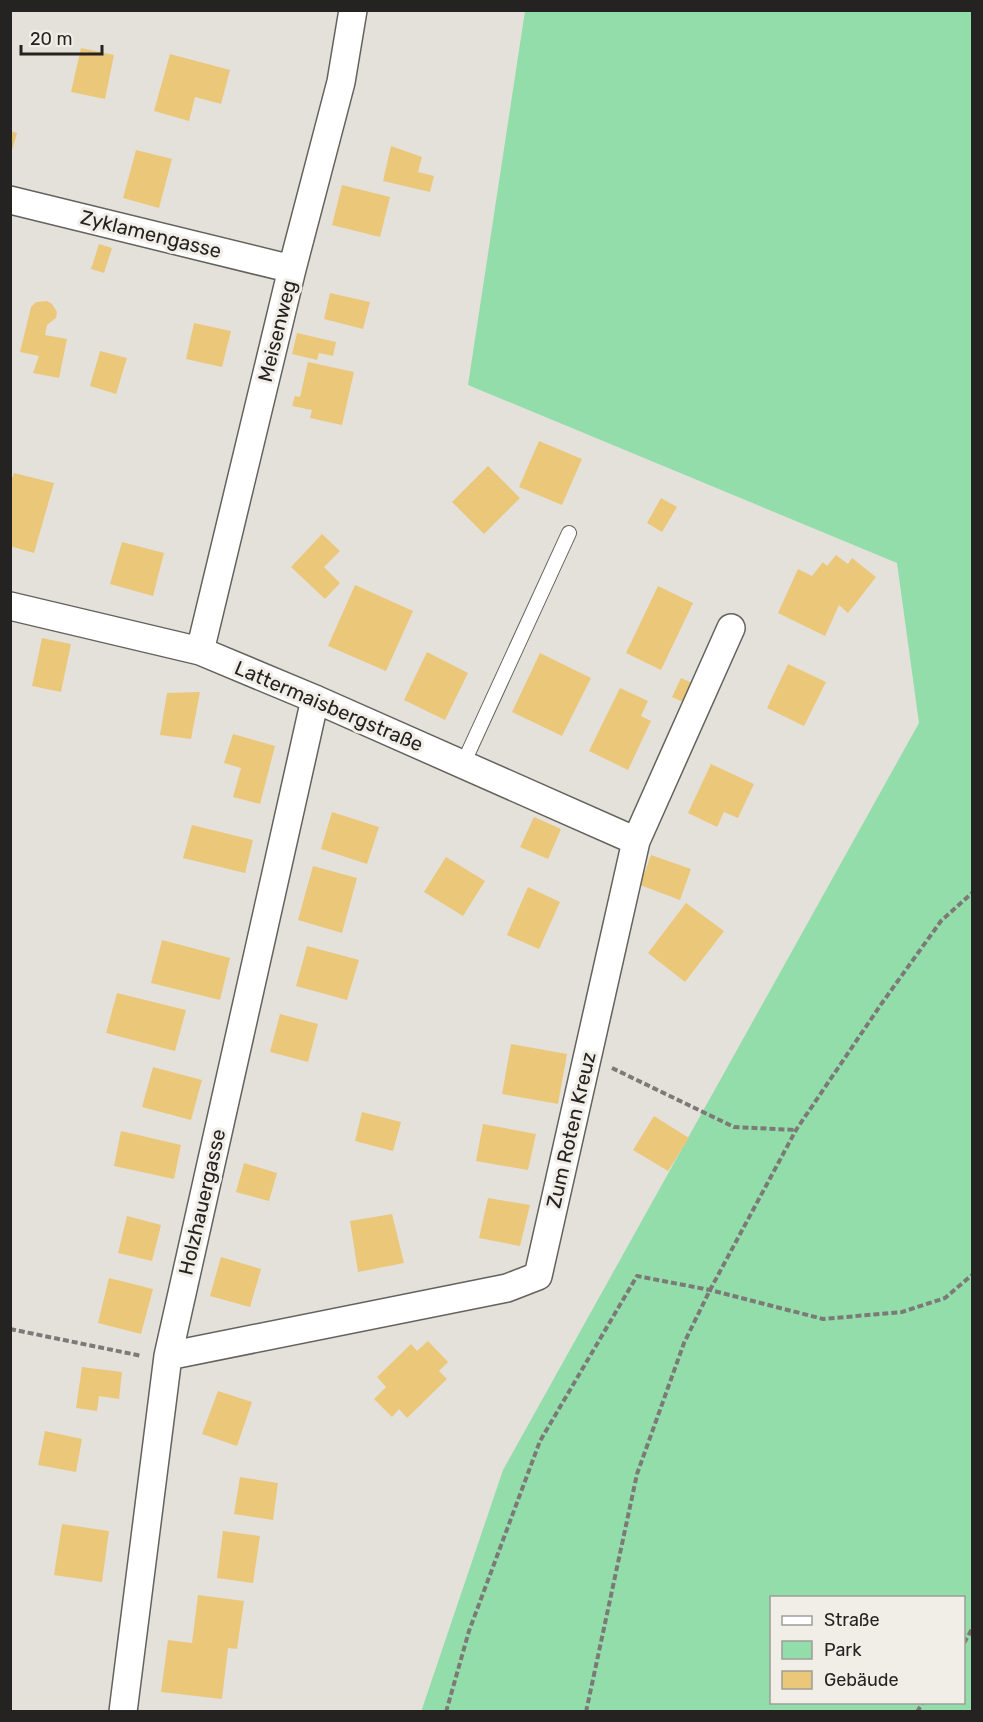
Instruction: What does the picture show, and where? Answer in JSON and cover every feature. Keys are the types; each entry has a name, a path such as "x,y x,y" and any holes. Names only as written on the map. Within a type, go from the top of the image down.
{"street":[{"name":"Meisenweg","path":"200,651 292,268 341,82 353,10"},
{"name":"Zyklamengasse","path":"10,200 292,268"},
{"name":"Lattermaisbergstraße","path":"10,606 200,651 315,699 636,841"},
{"name":"Zum Roten Kreuz","path":"168,1356 507,1288 538,1276 636,841 730,628"},
{"name":"Holzhauergasse","path":"123,1712 168,1356 315,699"}],"lane":[{"path":"463,764 569,533"}],"path":[{"path":"586,1712 637,1474 684,1343 796,1130 941,921 972,893"},
{"path":"587,1056 734,1127 796,1130"},
{"path":"446,1712 469,1631 540,1441 637,1276 710,1290 823,1319 902,1312 945,1298 972,1275"},
{"path":"10,1329 145,1356 168,1356"}],"green space":[{"path":"525,11 972,11 972,1711 421,1712 503,1470 919,723 897,563 468,385"}],"building":[{"path":"81,48 114,55 105,99 71,92"},
{"path":"170,54 230,70 221,104 195,97 189,121 154,111"},
{"path":"10,131 17,133 11,154 10,154"},
{"path":"391,146 422,157 418,172 434,176 430,192 383,181"},
{"path":"136,150 172,159 159,208 123,198"},
{"path":"342,185 390,197 380,237 332,225"},
{"path":"99,244 112,248 104,273 91,269"},
{"path":"330,293 370,302 363,329 324,319"},
{"path":"47,301 57,312 56,318 47,325 45,335 67,339 59,378 33,373 39,356 20,352 31,307 36,302"},
{"path":"194,323 231,331 222,367 186,359"},
{"path":"297,333 336,342 333,356 319,353 317,360 292,354"},
{"path":"100,351 127,358 116,394 90,386"},
{"path":"308,362 354,372 342,425 310,418 312,410 292,406 295,396 300,397"},
{"path":"539,441 582,459 562,505 519,487"},
{"path":"488,466 520,498 484,534 452,502"},
{"path":"14,473 54,483 34,553 10,546 10,483"},
{"path":"661,498 677,507 662,532 647,523"},
{"path":"322,534 340,551 324,567 340,583 325,599 291,567"},
{"path":"122,542 164,553 153,596 110,584"},
{"path":"836,555 848,564 852,558 876,577 848,613 839,605 825,636 778,613 798,569 812,576 823,562 827,566"},
{"path":"355,585 413,611 386,671 328,646"},
{"path":"658,586 693,603 661,670 626,653"},
{"path":"42,638 71,644 61,692 32,686"},
{"path":"427,652 468,673 445,720 404,700"},
{"path":"540,653 591,678 562,736 512,712"},
{"path":"788,664 826,682 804,726 767,708"},
{"path":"681,678 701,687 692,706 672,697"},
{"path":"620,688 648,701 641,716 651,721 628,770 589,751"},
{"path":"200,692 191,739 160,735 167,693"},
{"path":"233,734 275,746 260,804 233,797 241,768 224,763"},
{"path":"711,764 754,784 738,818 724,812 717,827 688,813"},
{"path":"332,812 379,827 367,864 321,849"},
{"path":"534,817 561,829 548,859 520,847"},
{"path":"192,825 253,840 245,873 183,858"},
{"path":"651,855 691,869 680,900 640,885"},
{"path":"446,857 485,881 463,916 424,892"},
{"path":"313,866 357,878 342,933 298,920"},
{"path":"528,887 560,902 539,949 507,935"},
{"path":"686,903 724,931 685,982 648,953"},
{"path":"162,940 230,958 220,1000 151,983"},
{"path":"307,946 359,960 347,1000 296,986"},
{"path":"117,993 186,1010 175,1051 106,1033"},
{"path":"280,1014 318,1024 308,1062 270,1052"},
{"path":"511,1044 567,1054 558,1104 502,1094"},
{"path":"153,1067 202,1080 191,1120 142,1107"},
{"path":"362,1112 401,1122 393,1151 355,1141"},
{"path":"654,1116 689,1138 668,1171 633,1150"},
{"path":"483,1124 536,1134 528,1170 476,1161"},
{"path":"121,1131 181,1145 174,1179 114,1166"},
{"path":"244,1163 277,1173 269,1201 236,1192"},
{"path":"488,1198 530,1205 520,1246 479,1238"},
{"path":"392,1214 404,1263 358,1272 350,1221"},
{"path":"127,1216 161,1225 152,1261 118,1253"},
{"path":"221,1257 261,1269 250,1307 210,1296"},
{"path":"109,1278 153,1289 141,1334 98,1323"},
{"path":"428,1341 448,1362 439,1371 447,1379 407,1418 399,1409 392,1417 374,1399 386,1387 377,1377 411,1344 417,1351"},
{"path":"82,1367 122,1372 119,1399 99,1396 97,1411 76,1408"},
{"path":"218,1391 252,1402 237,1446 202,1434"},
{"path":"45,1431 82,1439 76,1472 38,1465"},
{"path":"240,1477 278,1483 273,1520 234,1514"},
{"path":"62,1524 109,1531 102,1582 54,1575"},
{"path":"223,1531 260,1536 253,1583 217,1578"},
{"path":"198,1595 244,1601 237,1649 228,1648 222,1699 161,1692 168,1640 192,1643"}]}
